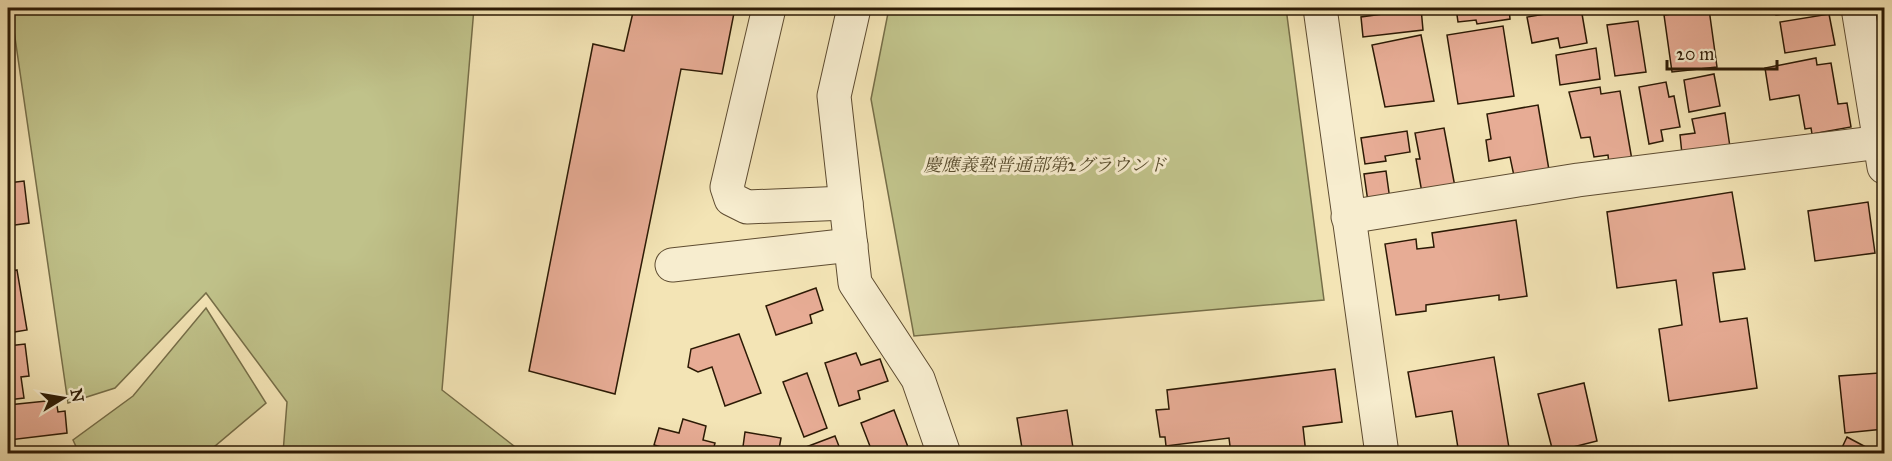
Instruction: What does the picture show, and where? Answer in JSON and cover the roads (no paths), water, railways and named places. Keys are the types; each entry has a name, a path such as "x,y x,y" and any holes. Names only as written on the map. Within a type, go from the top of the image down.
{"street":[{"path":"770,8 726,187 731,199 747,207 846,203"},
{"path":"854,8 834,96 855,283 918,379 944,453"},
{"path":"1320,8 1382,453"},
{"path":"1348,217 1578,180 1883,154 1858,8"},
{"path":"672,265 851,245"}],"park label":[{"name":"慶應義塾普通部第2グラウンド","path":"1045,165"}]}
